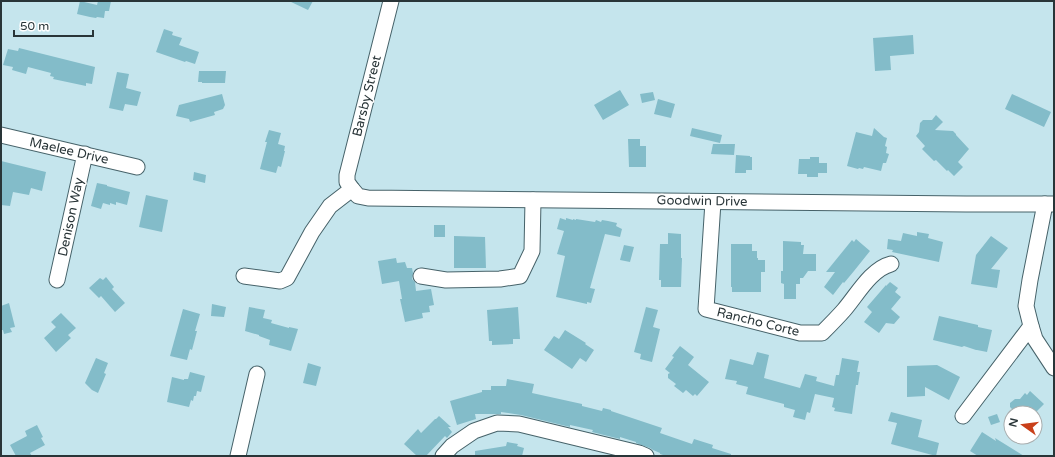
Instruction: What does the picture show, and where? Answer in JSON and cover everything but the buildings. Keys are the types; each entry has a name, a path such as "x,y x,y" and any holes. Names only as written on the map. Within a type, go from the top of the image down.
{"street":[{"name":"Barsby Street","path":"352,189 347,182 347,175 390,1"},
{"name":"Maelee Drive","path":"1,135 137,167"},
{"name":"Denison Way","path":"57,280 85,154"},
{"name":"Goodwin Drive","path":"352,189 358,196 368,198 1049,204"},
{"path":"244,276 280,281 287,278 312,232 330,206 352,189"},
{"path":"421,276 446,280 500,279 520,276 532,251 533,200"},
{"name":"Rancho Corte","path":"713,202 706,309 800,333 822,333 844,310 875,273 883,266 891,264"},
{"path":"1049,204 1030,280 1026,306 1035,339 1054,368"},
{"path":"963,416 1031,326"},
{"path":"238,456 257,374"},
{"path":"443,456 452,446 474,431 497,423 519,424 646,456"}]}
